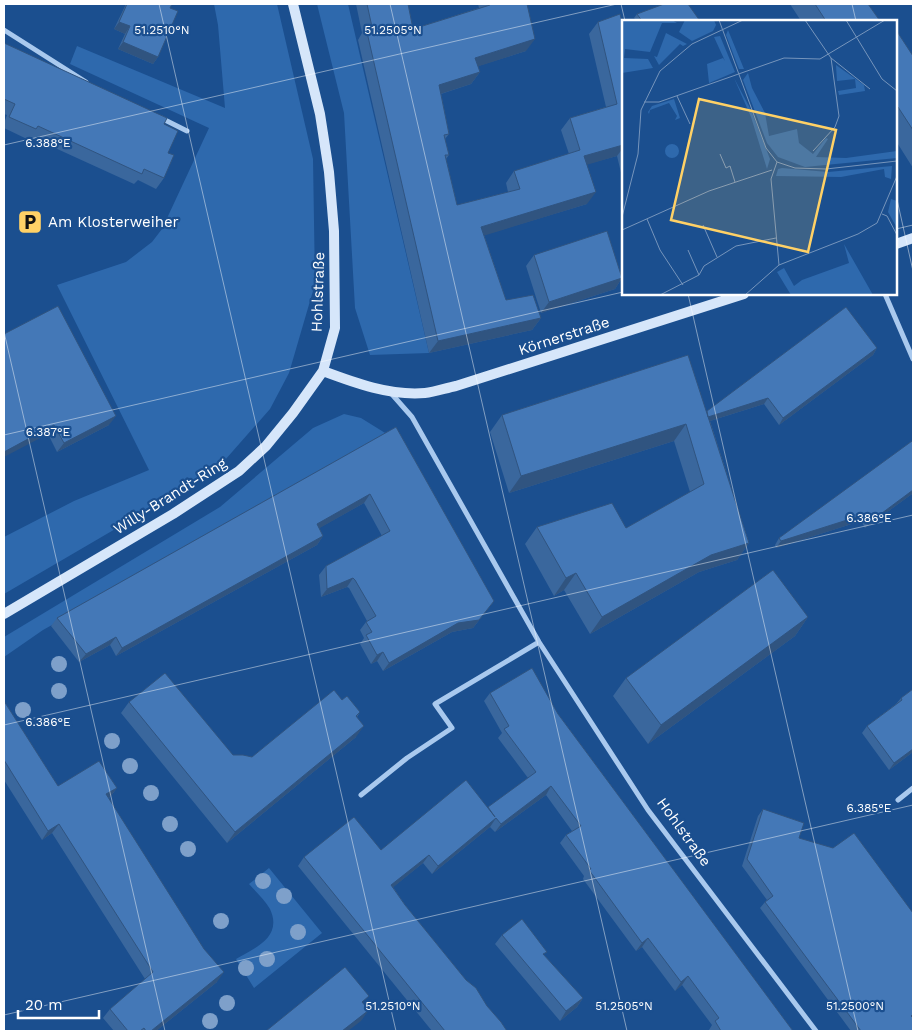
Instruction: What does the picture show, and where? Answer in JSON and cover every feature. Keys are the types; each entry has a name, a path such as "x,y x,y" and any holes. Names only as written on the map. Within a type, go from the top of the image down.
{"main road":[{"name":"Hohlstraße","path":"293,4 320,114 330,182 334,231 335,328 323,371"},
{"path":"897,244 913,238"},
{"name":"Körnerstraße","path":"390,391 425,393 456,386 741,295"},
{"path":"323,371 356,383 390,391"},
{"name":"Willy-Brandt-Ring","path":"4,614 173,514 239,471 266,446 293,414 323,371"}],"street":[{"path":"4,30 94,86"},
{"path":"153,115 187,131"},
{"path":"885,295 913,359"},
{"name":"Hohlstraße","path":"390,391 412,417 539,642 648,810 816,1031"},
{"path":"361,795 407,758 452,728 435,704 539,642"},
{"path":"898,800 913,788"}],"shaded area":[{"path":"214,4 277,4 313,159 315,284 289,373 270,409 225,460 206,476 4,594 4,537 74,501 149,470 57,285 126,262 152,242 162,229 209,128 70,64 77,46 225,108 218,25"},
{"path":"317,4 348,4 429,353 370,355 355,308 344,113"},
{"path":"344,414 361,418 390,436 43,630 4,657 4,637 220,507 313,428"},
{"path":"269,868 322,933 254,988 236,959 259,946 270,934 273,927 270,909 249,884"}],"building":[{"path":"127,4 172,4 170,8 178,11 158,57 123,42 130,26 119,22"},
{"path":"367,4 408,4 413,29 490,4 527,4 535,39 475,58 480,72 439,85 449,134 444,135 449,155 445,155 457,205 520,189 514,171 580,150 570,118 617,104 598,22 620,14 622,22 622,145 584,156 596,192 481,227 506,300 533,295 541,318 438,341 366,28 372,27"},
{"path":"664,4 688,4 699,20 641,20 637,14"},
{"path":"815,4 868,4 879,20 825,20"},
{"path":"897,34 913,56 913,130 897,108"},
{"path":"4,43 167,118 164,124 178,131 168,153 174,155 164,178 144,169 142,174 38,126 36,129 9,117 15,104 4,99"},
{"path":"607,231 622,278 549,302 534,255"},
{"path":"58,306 116,416 64,443 54,425 4,452 4,334"},
{"path":"846,307 877,348 783,418 768,398 708,417 707,411"},
{"path":"688,355 749,543 711,555 602,617 576,573 566,578 537,527 612,503 626,528 704,484 686,424 521,476 502,415"},
{"path":"396,427 494,601 479,620 458,623 389,663 383,652 377,655 366,635 372,632 366,622 376,616 353,578 327,589 326,566 390,531 370,494 317,524 323,536 122,648 116,637 86,654 57,618"},
{"path":"912,441 913,490 870,522 866,514 781,541 779,538"},
{"path":"773,570 808,617 661,725 626,678"},
{"path":"532,668 558,714 793,1031 721,1031 715,1021 719,1018 688,976 681,982 648,938 642,943 589,870 591,869 566,835 581,826 551,786 501,824 496,818 438,866 429,855 391,885 466,980 476,988 487,1006 507,1031 445,1031 304,857 354,817 381,850 466,780 495,817 488,807 536,772 504,729 509,726 490,693"},
{"path":"165,673 233,755 252,757 334,690 342,700 347,696 360,712 356,716 364,726 235,832 129,702"},
{"path":"913,689 913,749 894,763 867,726 902,700 901,698"},
{"path":"4,701 58,786 99,761 117,788 106,794 204,949 224,972 151,1031 146,1031 144,1028 140,1031 128,1031 110,1009 153,972 59,824 48,831 4,760"},
{"path":"763,809 804,823 799,838 833,848 854,833 913,913 913,1014 911,1016 913,1018 913,1031 861,1031 765,902 773,896 747,859"},
{"path":"522,919 547,952 543,954 583,998 566,1011 502,935"},
{"path":"345,967 369,996 362,1002 369,1010 342,1031 266,1031"}],"place":[{"name":"Am Klosterweiher","path":"30,222"}]}
